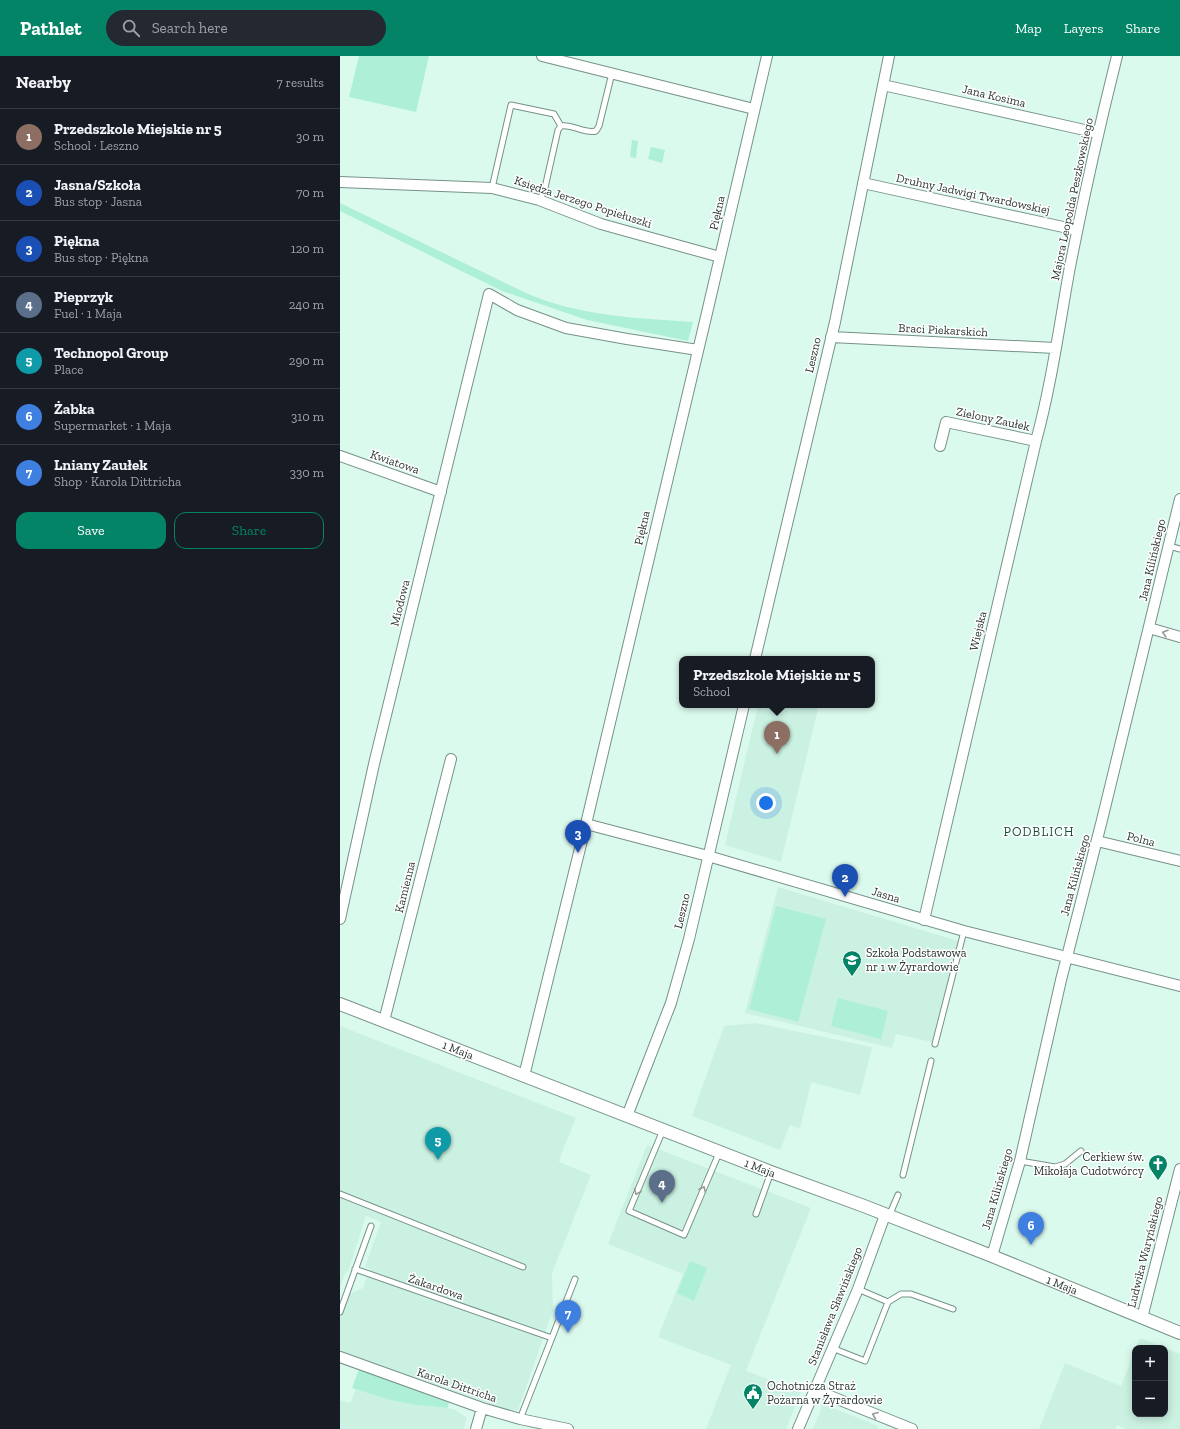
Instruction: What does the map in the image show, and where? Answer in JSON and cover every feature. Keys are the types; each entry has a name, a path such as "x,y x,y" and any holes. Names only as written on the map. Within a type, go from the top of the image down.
{"street":[{"path":"542,56 572,59 612,72 754,109"},
{"name":"Piękna","path":"524,1076 586,824 767,56"},
{"name":"Leszno","path":"756,656 831,337 889,56"},
{"name":"Majora Leopolda Peszkowskiego","path":"1055,348 1098,133 1118,56"},
{"name":"Jana Kosima","path":"883,85 1098,133"},
{"name":"Księdza Jerzego Popiełuszki","path":"340,182 492,188 539,200 601,224 720,257"},
{"name":"Druhny Jadwigi Twardowskiej","path":"863,183 1078,230"},
{"name":"Miodowa","path":"340,919 374,764 489,294 517,310 566,328 698,350"},
{"name":"Braci Piekarskich","path":"831,337 1055,348"},
{"name":"Wiejska","path":"924,920 1046,402 1055,348"},
{"name":"Zielony Zaułek","path":"940,446 946,422 1036,441"},
{"name":"Kwiatowa","path":"340,456 441,492"},
{"name":"Jana Kilińskiego","path":"992,1256 1020,1161 1066,957 1097,841 1180,499"},
{"path":"1149,628 1180,637"},
{"name":"Leszno","path":"627,1116 671,1003 689,940 743,708"},
{"name":"Kamienna","path":"384,1021 451,759"},
{"name":"Jasna","path":"586,824 708,856 964,931 1180,986"},
{"name":"Polna","path":"1097,841 1180,862"},
{"name":"1 Maja","path":"340,1004 719,1152 992,1256 1180,1333"},
{"name":"Ludwika Waryńskiego","path":"1142,1318 1180,1168"},
{"name":"Stanisława Sławińskiego","path":"798,1429 858,1289 887,1216"},
{"name":"Karola Dittricha","path":"340,1357 482,1408 520,1419 568,1429"},
{"path":"814,1390 912,1429"},
{"path":"476,1429 482,1408"}],"lane":[{"path":"539,200 544,192 558,130 561,126 566,125 591,132 596,131 599,126 612,72"},
{"path":"492,188 511,105 554,114 561,126"},
{"path":"1169,546 1180,549"},
{"path":"935,1044 964,931"},
{"path":"903,1175 931,1061"},
{"path":"663,1130 630,1211 684,1235 719,1152"},
{"path":"1020,1161 1055,1167 1064,1164 1081,1151"},
{"path":"756,1214 771,1172"},
{"path":"340,1194 523,1267"},
{"path":"887,1216 898,1195"},
{"path":"340,1312 371,1226"},
{"name":"Żakardowa","path":"355,1270 552,1338"},
{"path":"520,1419 574,1279"},
{"path":"858,1289 888,1302"},
{"path":"832,1348 864,1361 888,1302 901,1294 911,1294 953,1310"}],"shaded area":[{"path":"359,56 429,56 416,112 349,97"},
{"path":"632,140 638,141 636,158 630,157"},
{"path":"651,147 665,150 662,163 648,159"},
{"path":"340,203 526,293 546,301 566,307 608,315 693,322 688,341 587,320 502,291 340,211"},
{"path":"757,708 818,708 781,862 725,845"},
{"name":"Szkoła Podstawowa nr 1 w Żyrardowie","path":"778,887 958,941 932,1042 896,1034 892,1048 745,1013"},
{"path":"776,906 826,919 798,1022 749,1009"},
{"path":"838,998 888,1011 881,1039 831,1026"},
{"path":"756,1023 872,1047 860,1095 811,1082 800,1129 790,1125 780,1150 692,1116 724,1026"},
{"path":"340,1026 576,1118 559,1162 591,1175 552,1273 553,1310 518,1410 511,1411 340,1351 340,1319 349,1294 363,1288 370,1269 365,1267 381,1222 366,1216 348,1272 346,1271 340,1288"},
{"path":"647,1145 811,1208 746,1371 801,1392 786,1429 706,1429 731,1365 658,1337 683,1274 608,1244"},
{"path":"690,1261 707,1268 694,1301 677,1293"},
{"path":"1140,1338 1158,1345 1137,1345"},
{"path":"1168,1349 1180,1354 1180,1429 1126,1429 1117,1425 1115,1429 1039,1429 1065,1363 1121,1386 1132,1358 1132,1417 1168,1417"},
{"path":"359,1369 449,1401 448,1408 417,1405 390,1400 352,1388"},
{"path":"356,1389 390,1400 456,1410 467,1418 463,1429 340,1429 340,1400 350,1403"},
{"path":"823,1404 878,1426 877,1429 813,1429"}],"place":[{"name":"Przedszkole Miejskie nr 5","path":"777,754"},
{"name":"Piękna","path":"578,853"},
{"name":"Jasna/Szkoła","path":"845,897"},
{"name":"Szkoła Podstawowa nr 1 w Żyrardowie","path":"852,977"},
{"name":"Technopol Group","path":"438,1160"},
{"name":"Cerkiew św. Mikołaja Cudotwórcy","path":"1158,1181"},
{"name":"Pieprzyk","path":"662,1203"},
{"name":"Żabka","path":"1031,1245"},
{"name":"Lniany Zaułek","path":"568,1333"},
{"name":"Ochotnicza Straż Pożarna w Żyrardowie","path":"753,1410"}],"district":[{"name":"PODBLICH","path":"1039,831"}]}
